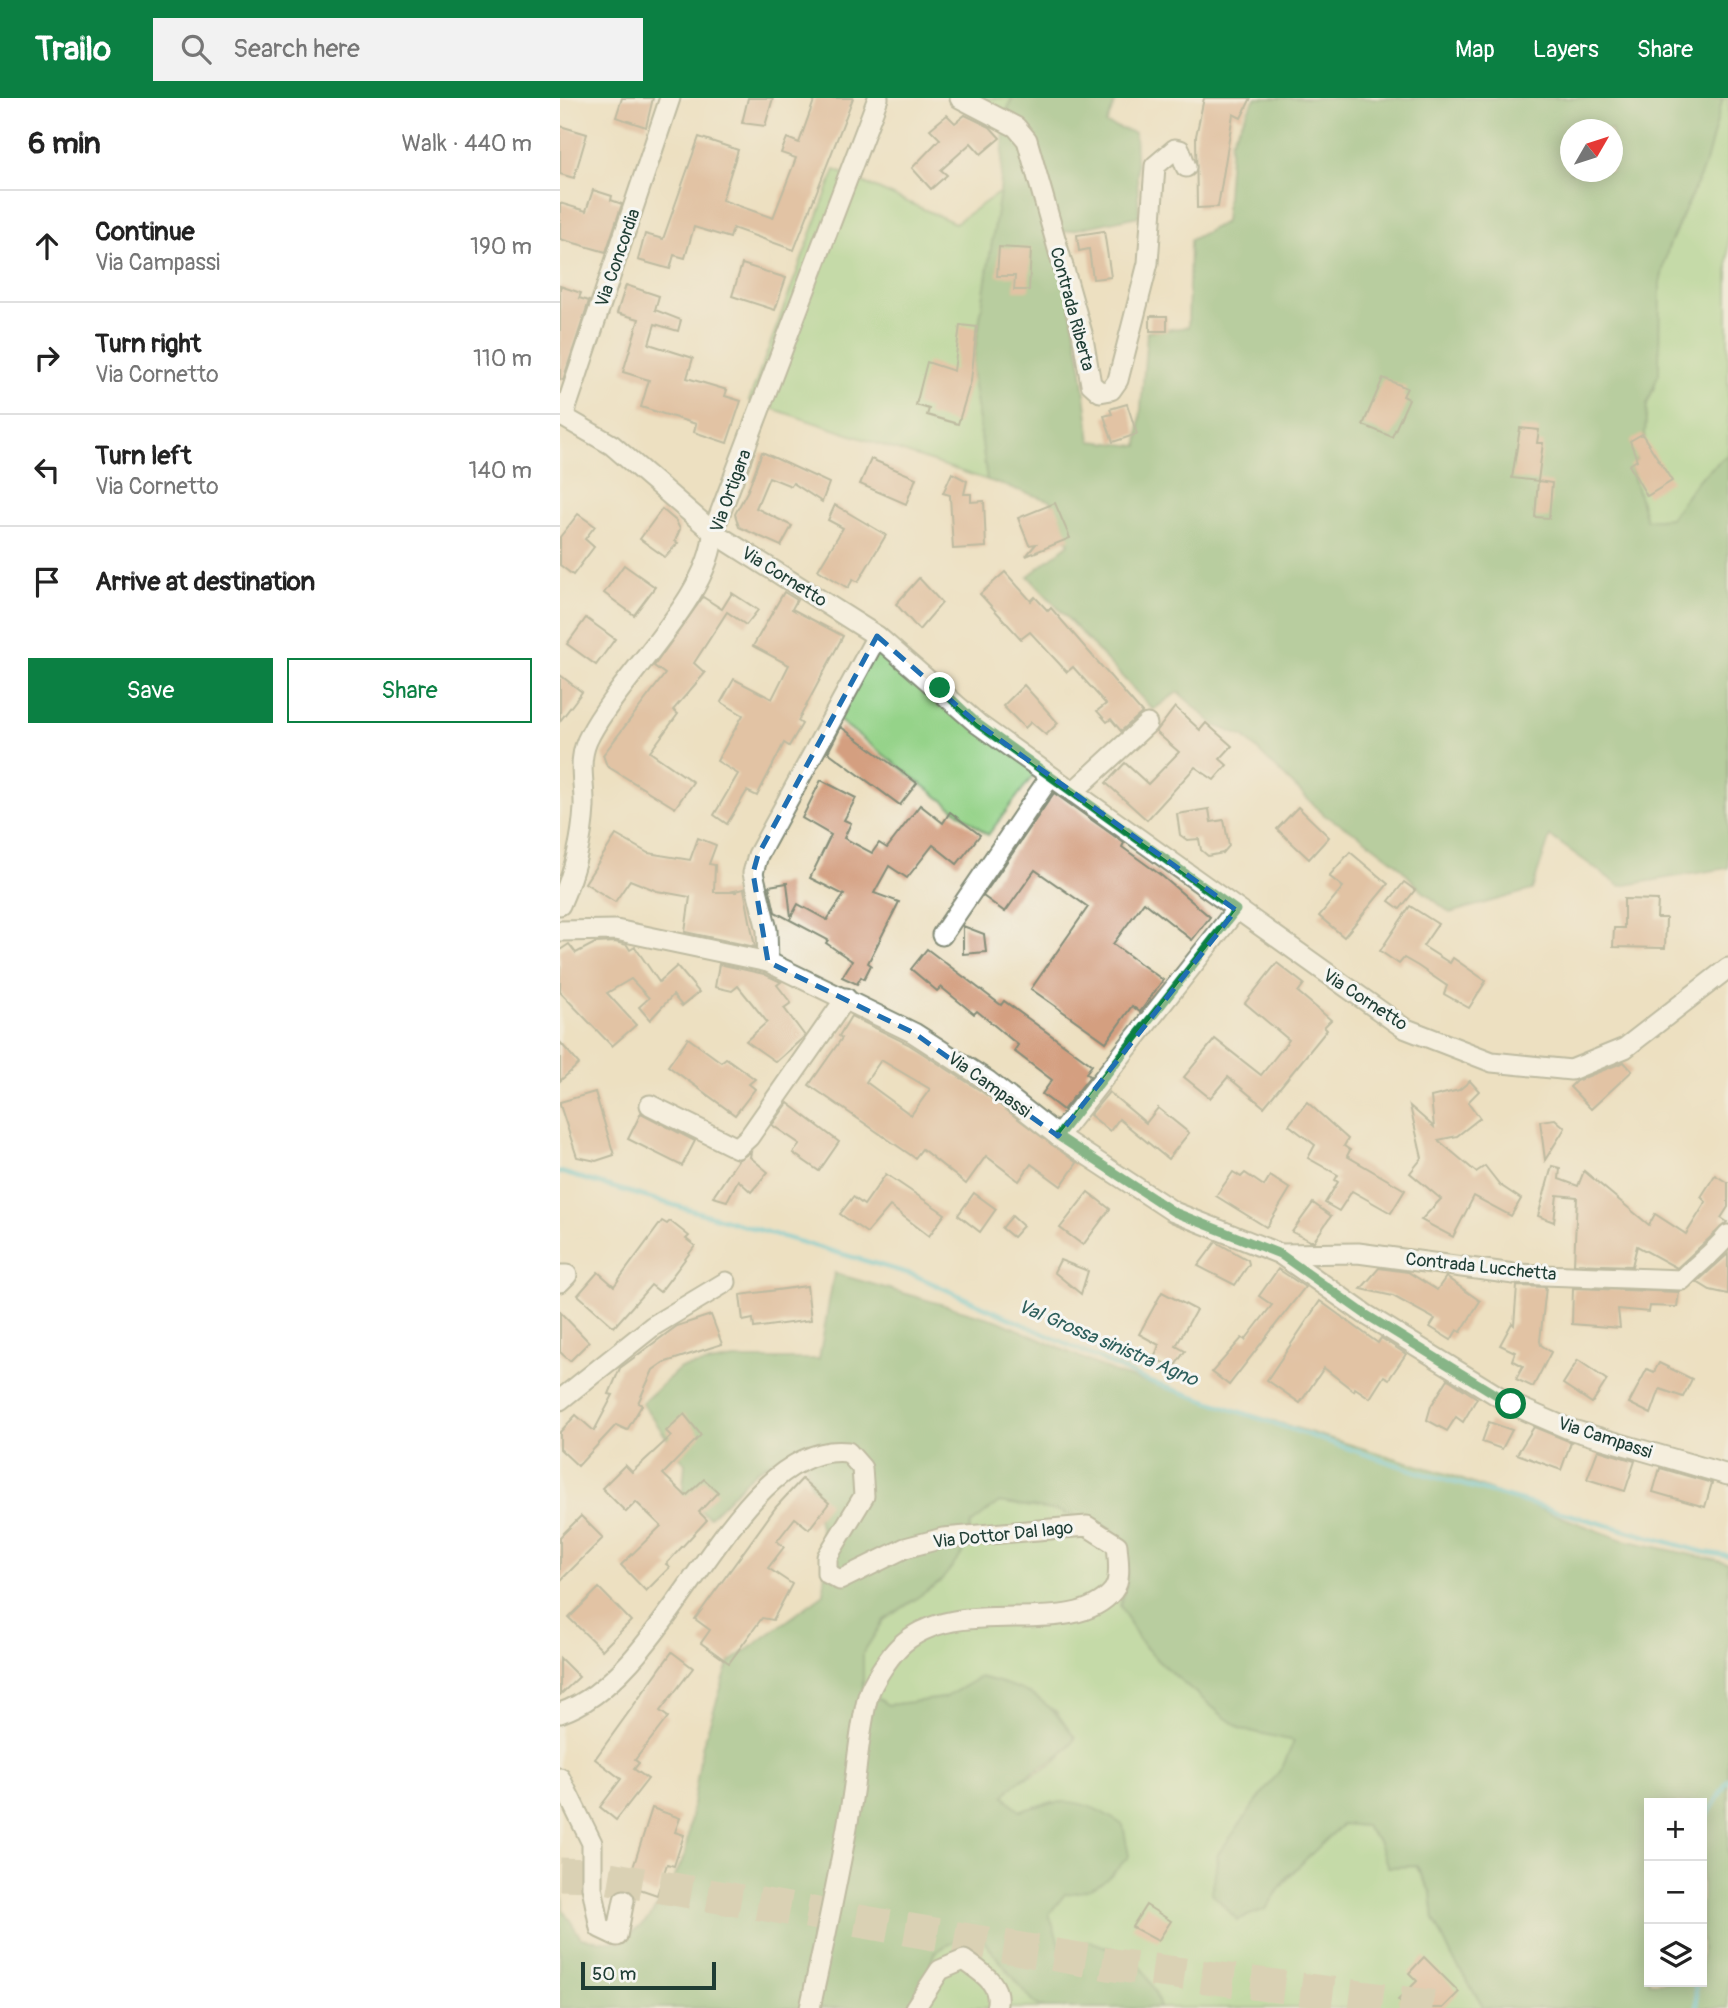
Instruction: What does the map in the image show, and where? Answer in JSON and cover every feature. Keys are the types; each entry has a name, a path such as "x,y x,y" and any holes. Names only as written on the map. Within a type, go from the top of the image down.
{"street":[{"name":"Via Concordia","path":"562,416 670,98"},
{"name":"Via Ortigara","path":"560,905 575,870 582,833 584,785 580,758 583,749 603,714 702,577 713,549 713,532 878,98"},
{"name":"Contrada Riberta","path":"960,98 1016,128 1027,140 1082,333 1091,384 1100,392 1111,390 1118,380 1148,263 1155,166 1182,152"},
{"name":"Via Cornetto","path":"562,416 612,445 713,532 877,636 978,724 1404,1028 1492,1062 1571,1070 1625,1048 1728,968"},
{"path":"768,962 767,930 754,873 758,855 877,636"},
{"path":"1073,792 1147,724"},
{"path":"942,935 1050,777"},
{"path":"1058,1136 1236,910"},
{"name":"Via Campassi","path":"560,931 616,930 768,962 846,998 914,1033 988,1081 1058,1136 1174,1212 1280,1254 1365,1314 1511,1404 1569,1429 1728,1475"},
{"path":"650,1105 737,1148 749,1138 846,998"},
{"name":"Contrada Lucchetta","path":"1280,1254 1358,1253 1514,1274 1682,1280 1694,1267 1708,1259 1728,1235"},
{"path":"560,1275 567,1275 560,1282"},
{"path":"560,1400 653,1325 726,1282"},
{"name":"Via Dottor Dal lago","path":"560,1713 575,1708 608,1686 635,1658 767,1484 802,1458 811,1455 829,1450 848,1452 862,1468 864,1496 827,1557 827,1573 840,1580 905,1548 943,1538 1087,1526 1117,1545 1118,1571 1114,1590 1096,1605 1067,1615 965,1618 932,1625 898,1647 869,1694 850,1815 810,2008"},
{"path":"560,1778 592,1843 592,1888 600,1928 617,1936 624,1900"},
{"path":"915,2008 940,1970 964,1960 990,1977 999,2000 996,2008"}],"highlighted area":[{"path":"877,636 978,724 1236,910 1058,1136 914,1033 768,962 753,873 758,855"}],"green space":[{"path":"967,98 1012,98 1005,117"},
{"path":"1012,98 1117,98 1106,124 1135,133 1139,216 1058,233 1091,441 1138,446 1147,332 1188,327 1190,240 1225,222 1231,141 1255,98 1723,98 1706,162 1668,248 1660,283 1659,373 1647,404 1644,447 1631,468 1646,520 1670,518 1698,480 1728,454 1728,868 1620,886 1550,836 1532,890 1450,913 1420,889 1396,863 1359,835 1324,815 1244,737 1216,726 1178,692 1153,710 1028,576 1069,544 1051,501 987,480 972,369 1000,192 1005,117"},
{"path":"1723,98 1728,98 1728,454 1698,480 1671,518 1646,520 1631,468 1644,447 1647,404 1655,386 1660,283 1668,248 1706,162"},
{"path":"835,170 955,223 1000,192 972,369 987,480 749,401"},
{"path":"871,634 1041,765 988,835 832,715"},
{"path":"834,1273 999,1321 1115,1373 1447,1474 1620,1539 1728,1563 1728,2008 1484,2008 1452,1957 1434,1919 1431,1893 1417,1866 1388,1867 1378,1841 1365,1826 1343,1824 1286,1878 1266,1909 1237,1920 1212,1893 1218,1854 1283,1766 1294,1741 1241,1729 1158,1661 1139,1640 1120,1605 1126,1585 1129,1556 1112,1529 1059,1511 999,1502 971,1524 963,1553 940,1582 884,1620 863,1653 863,1689 888,1705 944,1698 980,1677 1024,1691 1055,1713 1075,1738 1056,1758 1020,1780 1004,1796 1020,1811 1050,1803 1074,1803 1096,1809 1123,1825 1129,1856 1095,1887 1065,1894 1049,1914 1063,1955 1090,1941 1128,1957 1136,1962 1149,1979 1160,2008 1044,2008 1034,2003 974,1929 934,1953 917,2008 560,2008 560,1863 563,1909 581,1938 621,1943 647,1920 667,1893 685,1855 702,1747 729,1663 824,1594 825,1550 805,1460 779,1460 762,1467 709,1517 682,1498 685,1464 642,1403 680,1368 734,1359 819,1359"},
{"path":"999,1502 1059,1511 1112,1529 1129,1556 1126,1585 1120,1605 1139,1640 1158,1661 1223,1716 1295,1741 1283,1766 1266,1909 1301,1864 1343,1824 1365,1826 1378,1841 1388,1867 1416,1866 1431,1893 1434,1919 1452,1957 1484,2008 1160,2008 1155,1992 1063,1956 1049,1914 1065,1894 1052,1802 1020,1811 1003,1796 1016,1783 1051,1764 1075,1739 1056,1711 980,1677 944,1698 888,1705 863,1689 863,1653 884,1620 913,1601 963,1553 971,1524"},
{"path":"975,1929 1034,2002 1044,2008 917,2008 934,1953"}],"building":[{"path":"622,98 653,98 646,127 616,117"},
{"path":"748,98 773,98 765,126 742,123"},
{"path":"815,98 853,98 794,250 733,228 730,238 694,227 685,258 674,255 670,269 638,260 645,234 663,239 699,137 738,150 722,200 773,218 796,158 781,153 787,138 799,143"},
{"path":"1204,98 1251,98 1241,118 1233,114 1218,207 1197,208 1196,136"},
{"path":"947,115 955,123 965,115 990,127 1000,138 981,154 971,143 941,170 947,175 931,189 912,168 940,139 930,129"},
{"path":"560,126 587,134 574,178 560,174"},
{"path":"593,190 612,196 611,200 622,204 606,252 560,239 560,203 586,211"},
{"path":"1104,231 1111,277 1093,279 1089,249 1079,251 1077,235"},
{"path":"999,247 1031,249 1029,290 1014,290 1015,276 997,276"},
{"path":"742,264 786,278 775,310 732,296"},
{"path":"626,285 659,296 655,310 681,320 678,331 655,324 649,344 693,358 687,378 727,390 725,396 741,401 727,443 694,432 696,424 641,407 649,380 623,372 639,319 617,313"},
{"path":"560,286 581,293 579,298 589,301 563,380 560,379"},
{"path":"1150,316 1167,316 1167,331 1150,331"},
{"path":"960,325 977,327 971,381 958,424 927,415 929,409 916,405 927,362 954,371"},
{"path":"1383,378 1407,388 1403,396 1409,399 1392,437 1363,425"},
{"path":"1127,404 1137,434 1113,442 1104,416 1112,414 1110,409"},
{"path":"1520,428 1539,430 1537,443 1543,443 1538,481 1512,478"},
{"path":"1642,434 1672,481 1647,496 1629,465 1637,460 1630,441"},
{"path":"762,452 829,483 822,502 793,483 791,486 769,477 756,508 792,526 781,546 739,527 735,514 748,490"},
{"path":"871,459 916,478 906,504 860,484"},
{"path":"952,473 967,481 964,494 971,494 971,502 984,501 986,547 953,549 950,495 943,493"},
{"path":"1538,481 1552,483 1549,518 1535,517"},
{"path":"1055,503 1070,538 1026,556 1036,544 1029,545 1018,518"},
{"path":"835,505 886,535 858,582 853,579 848,588 818,570 843,528 828,520"},
{"path":"662,509 676,521 680,529 675,541 678,543 665,557 640,539"},
{"path":"578,514 595,526 585,539 594,547 573,575 560,565 560,537"},
{"path":"624,565 655,587 634,615 604,593"},
{"path":"1005,572 1031,601 1035,597 1048,611 1051,608 1142,713 1121,731 1111,719 1107,722 1097,711 1106,704 1073,667 1067,672 1030,632 1021,639 980,594"},
{"path":"919,578 942,603 919,630 896,604"},
{"path":"784,592 797,600 792,609 843,636 798,721 802,724 789,746 784,743 757,796 747,791 727,824 714,815 738,774 717,761 743,715 721,702 734,679 772,699 789,665 753,646"},
{"path":"732,593 758,610 746,625 727,612 694,663 705,673 673,710 678,714 650,752 693,782 675,808 607,766 603,755 665,674 654,666 703,597 722,609"},
{"path":"586,618 615,639 596,665 567,644"},
{"path":"560,675 582,692 560,721"},
{"path":"1024,685 1058,723 1046,735 1031,722 1025,728 1003,706"},
{"path":"1175,707 1200,730 1206,723 1232,746 1220,759 1227,765 1214,780 1195,767 1147,820 1106,783 1125,763 1148,784 1179,752 1156,732"},
{"path":"841,727 917,783 900,805 828,752"},
{"path":"821,780 856,798 844,820 851,823 844,838 872,853 879,843 887,848 920,805 943,823 950,812 980,835 957,864 933,845 907,878 889,866 874,893 899,902 868,963 871,965 864,979 861,977 857,984 842,977 852,961 826,943 828,940 775,912 769,886 787,883 791,917 798,904 827,920 844,895 810,878 831,835 802,818"},
{"path":"1054,793 1124,843 1122,847 1162,876 1210,917 1192,940 1144,902 1113,944 1163,980 1140,1012 1132,1006 1106,1042 1031,989 1088,907 1035,870 1005,912 983,896"},
{"path":"1298,807 1329,837 1309,859 1277,829"},
{"path":"1209,809 1211,822 1224,820 1229,846 1223,853 1208,856 1201,850 1199,839 1187,840 1180,835 1177,814"},
{"path":"616,835 648,853 690,860 698,838 716,845 709,864 715,865 714,892 737,892 734,891 744,889 755,947 685,932 690,897 657,891 630,880 615,902 585,883"},
{"path":"1350,852 1388,884 1344,937 1319,916 1343,887 1329,876"},
{"path":"1404,882 1415,890 1400,909 1389,901"},
{"path":"1624,899 1658,900 1657,918 1666,918 1665,948 1613,947 1614,928 1624,928"},
{"path":"1410,906 1438,924 1423,946 1450,963 1453,958 1486,981 1469,1008 1444,994 1447,986 1418,966 1404,958 1399,964 1380,951"},
{"path":"963,926 984,934 986,952 963,954"},
{"path":"615,942 627,945 630,950 635,947 659,982 677,966 699,992 682,1006 673,995 650,1020 639,1007 649,998 631,979 607,993 636,1025 612,1046 560,992 560,950 569,944 576,953 595,943"},
{"path":"927,949 1001,1005 1004,1001 1092,1065 1086,1073 1090,1076 1063,1110 1042,1094 1052,1080 1014,1051 1018,1045 977,1011 974,1014 941,987 937,991 911,969"},
{"path":"1277,963 1304,984 1298,992 1331,1020 1324,1027 1327,1030 1264,1107 1228,1077 1210,1098 1184,1077 1215,1039 1261,1075 1289,1040 1245,1003"},
{"path":"719,964 764,974 781,982 777,985 791,1003 784,1008 805,1036 776,1062 746,1041 767,1022 738,986 732,991 715,987"},
{"path":"851,1016 908,1044 981,1091 1077,1163 1061,1186 1031,1164 1019,1181 986,1156 966,1184 922,1149 915,1158 809,1085 842,1038 839,1036","holes":["881,1060 930,1089 911,1115 866,1082"]},
{"path":"688,1038 721,1062 726,1058 755,1079 749,1084 755,1089 735,1115 668,1066"},
{"path":"560,1042 579,1064 560,1081"},
{"path":"1624,1062 1632,1071 1591,1109 1570,1087 1576,1081"},
{"path":"1470,1081 1479,1091 1468,1102 1480,1118 1457,1136 1438,1140 1476,1172 1485,1166 1500,1185 1521,1199 1511,1216 1474,1196 1453,1237 1421,1220 1441,1199 1410,1173 1422,1158 1410,1106 1434,1127 1431,1097 1459,1090"},
{"path":"595,1092 614,1155 596,1161 577,1157 560,1105 560,1102"},
{"path":"1109,1092 1146,1123 1158,1108 1189,1133 1168,1159 1119,1119 1110,1131 1090,1115"},
{"path":"1307,1102 1348,1139 1344,1146 1350,1150 1347,1156 1405,1190 1391,1213 1352,1191 1339,1211 1325,1203 1338,1182 1335,1180 1338,1175 1308,1158 1315,1145 1289,1125"},
{"path":"788,1103 839,1142 819,1171 793,1153 800,1144 772,1125"},
{"path":"641,1113 695,1141 682,1166 628,1139"},
{"path":"1555,1119 1565,1128 1545,1160 1540,1121"},
{"path":"751,1152 750,1157 768,1172 751,1192 738,1180 727,1201 713,1197 738,1160"},
{"path":"1552,1166 1560,1168 1559,1179 1578,1186 1584,1171 1649,1225 1655,1214 1686,1234 1706,1202 1701,1197 1715,1175 1728,1183 1728,1207 1721,1218 1727,1222 1677,1268 1637,1246 1632,1266 1574,1264 1577,1197 1557,1195 1554,1222 1538,1216"},
{"path":"1233,1172 1241,1177 1245,1173 1264,1186 1270,1176 1290,1189 1266,1227 1216,1196"},
{"path":"886,1174 945,1214 929,1236 890,1206 867,1233 840,1214 853,1197 864,1205"},
{"path":"1088,1192 1110,1209 1083,1245 1060,1228"},
{"path":"974,1193 996,1209 980,1232 958,1215"},
{"path":"1313,1203 1331,1216 1314,1241 1310,1241 1292,1232"},
{"path":"1012,1216 1023,1226 1013,1237 1002,1228"},
{"path":"662,1221 667,1224 670,1221 689,1236 686,1239 695,1246 660,1292 651,1285 614,1327 578,1295 598,1272 614,1286"},
{"path":"1216,1242 1248,1260 1249,1264 1235,1285 1198,1266"},
{"path":"1728,1254 1728,1294 1710,1290 1697,1282"},
{"path":"1060,1260 1088,1271 1081,1294 1054,1272"},
{"path":"1379,1268 1408,1272 1437,1290 1446,1277 1480,1301 1461,1332 1457,1330 1451,1340 1430,1327 1435,1319 1393,1296 1361,1289"},
{"path":"1278,1269 1305,1287 1229,1385 1212,1372 1242,1338 1245,1340 1272,1305 1259,1296"},
{"path":"807,1286 811,1320 754,1328 753,1319 743,1321 740,1295"},
{"path":"1517,1286 1546,1287 1540,1341 1541,1345 1551,1352 1533,1387 1516,1379 1523,1366 1512,1360 1515,1352 1500,1345 1512,1323 1514,1325"},
{"path":"1573,1288 1679,1292 1677,1307 1650,1306 1649,1312 1618,1309 1620,1328 1572,1324"},
{"path":"1162,1292 1196,1310 1176,1346 1185,1351 1174,1367 1154,1359 1159,1345 1139,1334"},
{"path":"1320,1301 1378,1343 1381,1338 1406,1354 1389,1379 1384,1376 1370,1398 1355,1388 1354,1391 1324,1368 1300,1403 1267,1380"},
{"path":"560,1312 589,1342 570,1361 560,1352"},
{"path":"711,1315 722,1344 663,1363 653,1370 638,1403 642,1405 627,1430 616,1425 578,1466 560,1449 560,1432 576,1415 594,1431 613,1395 609,1394 620,1368 677,1326"},
{"path":"1578,1360 1607,1380 1592,1403 1563,1384"},
{"path":"1659,1363 1692,1379 1683,1397 1660,1389 1651,1414 1629,1403 1647,1369 1654,1372"},
{"path":"1448,1379 1477,1398 1463,1422 1456,1417 1447,1431 1427,1420 1431,1406"},
{"path":"684,1414 701,1435 663,1474 686,1496 704,1479 718,1492 699,1512 707,1520 666,1564 670,1567 646,1591 621,1565 661,1526 636,1502 626,1512 602,1488 625,1465 632,1472 671,1436 666,1431"},
{"path":"1489,1422 1512,1430 1502,1449 1482,1442"},
{"path":"1534,1427 1571,1442 1561,1470 1517,1454"},
{"path":"1598,1450 1635,1461 1625,1491 1587,1479"},
{"path":"1660,1468 1712,1483 1705,1507 1653,1492"},
{"path":"802,1479 829,1503 809,1529 795,1518 777,1541 784,1547 768,1568 792,1584 773,1620 762,1618 729,1663 701,1643 710,1630 695,1619 776,1507"},
{"path":"581,1516 603,1538 560,1581 560,1537"},
{"path":"599,1588 631,1621 602,1650 569,1618"},
{"path":"672,1652 693,1668 660,1711 668,1717 635,1760 639,1763 634,1769 648,1779 616,1820 600,1807 621,1779 595,1759"},
{"path":"560,1658 579,1677 560,1695"},
{"path":"652,1808 680,1818 675,1832 684,1835 674,1866 667,1864 657,1895 631,1886 633,1878 630,1877"},
{"path":"1146,1905 1171,1921 1158,1941 1132,1927"},
{"path":"1424,1957 1459,1992 1443,2008 1406,2008 1398,2000 1417,1981 1409,1973"}],"waterway":[{"name":"Val Grossa sinistra Agno","path":"560,1172 914,1275 1148,1381 1421,1473 1703,1552 1728,1556"},
{"path":"1707,1816 1728,1780"},
{"path":"1695,1987 1697,2008"}],"tunnel":[{"path":"560,1874 592,1875 1114,1965 1446,2008"}],"route":[{"path":"940,688 978,724 1236,910 1058,1136 1174,1212 1280,1254 1365,1314 1511,1404"}]}
